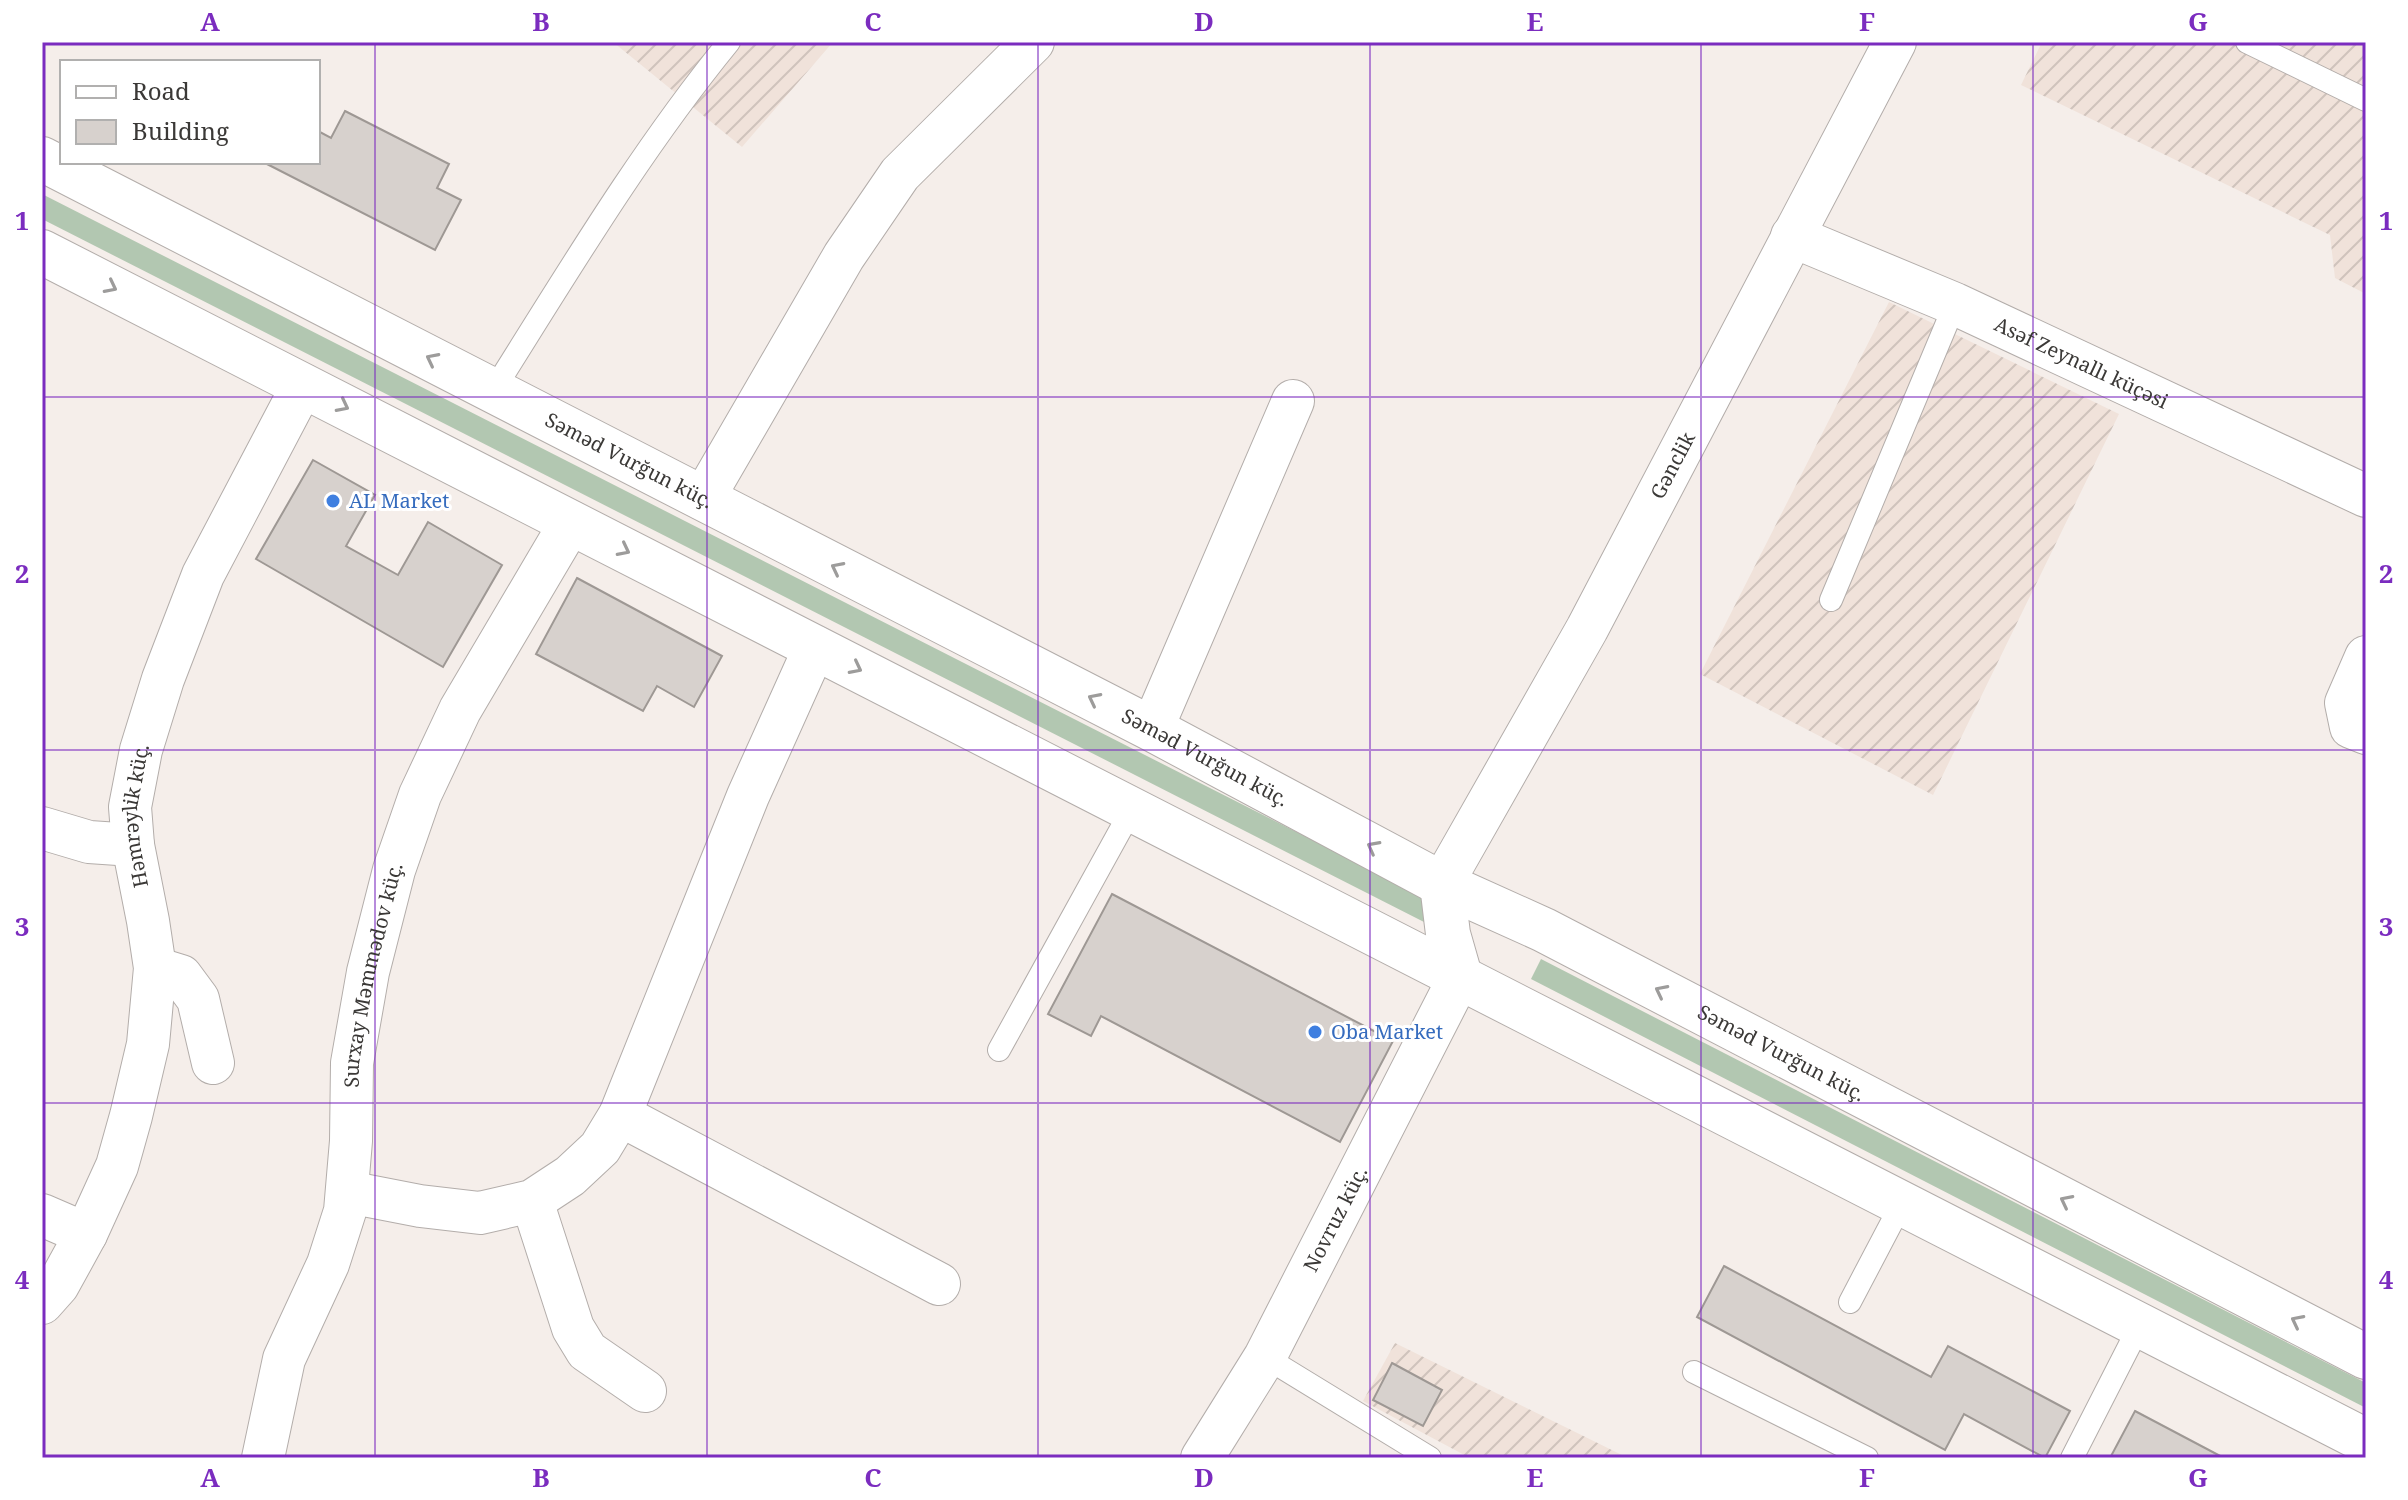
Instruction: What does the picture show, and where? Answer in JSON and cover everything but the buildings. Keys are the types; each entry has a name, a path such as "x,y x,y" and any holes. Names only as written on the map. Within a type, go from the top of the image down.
{"main road":[{"name":"Səməd Vurğun küç.","path":"42,159 1152,729 1442,884 1544,930 2366,1357"},
{"path":"42,252 2366,1441"},
{"path":"1442,884 1448,934 1460,976"}],"street":[{"path":"703,499 844,256 900,174 1033,42"},
{"name":"Gənclik","path":"1442,884 1587,629 1895,42"},
{"name":"Asəf Zeynallı küçəsi","path":"1792,236 1955,304 2366,496"},
{"name":"Həmrəylik küç.","path":"42,1303 58,1285 86,1234 117,1166 148,1044 155,968 133,845 130,807 141,750 163,679 203,575 303,385"},
{"path":"1152,729 1293,401"},
{"name":"Surxay Məmmədov küç.","path":"263,1458 284,1359 328,1264 345,1211 352,1063 368,972 394,870 420,795 460,710 571,522"},
{"path":"348,1192 420,1206 480,1213 532,1201 570,1176 600,1148 620,1115 748,796 815,647"},
{"path":"2366,657 2346,703 2351,727 2366,733"},
{"path":"42,828 89,842 133,845"},
{"path":"155,968 181,976 198,999 213,1063"},
{"name":"Novruz küç.","path":"1202,1458 1265,1357 1460,976"},
{"path":"620,1115 939,1284"},
{"path":"532,1201 573,1328 587,1351 645,1391"},
{"path":"42,1215 86,1234"}],"lane":[{"path":"493,391 623,184 684,98 729,42"},
{"path":"2247,42 2366,100"},
{"path":"1831,600 1955,304"},
{"path":"999,1050 1132,809"},
{"path":"1850,1302 1902,1203"},
{"path":"2072,1458 2140,1325"},
{"path":"1265,1357 1430,1458"},
{"path":"1694,1372 1867,1458"}],"shaded area":[{"path":"613,42 833,42 742,147"},
{"path":"2042,42 2366,42 2366,294 2335,278 2330,235 2021,85"},
{"path":"1889,302 2119,414 1933,795 1700,674"},
{"path":"1395,1343 1628,1458 1470,1458 1363,1401"}],"green space":[{"path":"42,194 1434,902 1424,922 42,219"},
{"path":"1541,959 2366,1383 2366,1408 1531,979"}],"place":[{"name":"AL Market","path":"333,501"},
{"name":"Oba Market","path":"1315,1032"}]}
